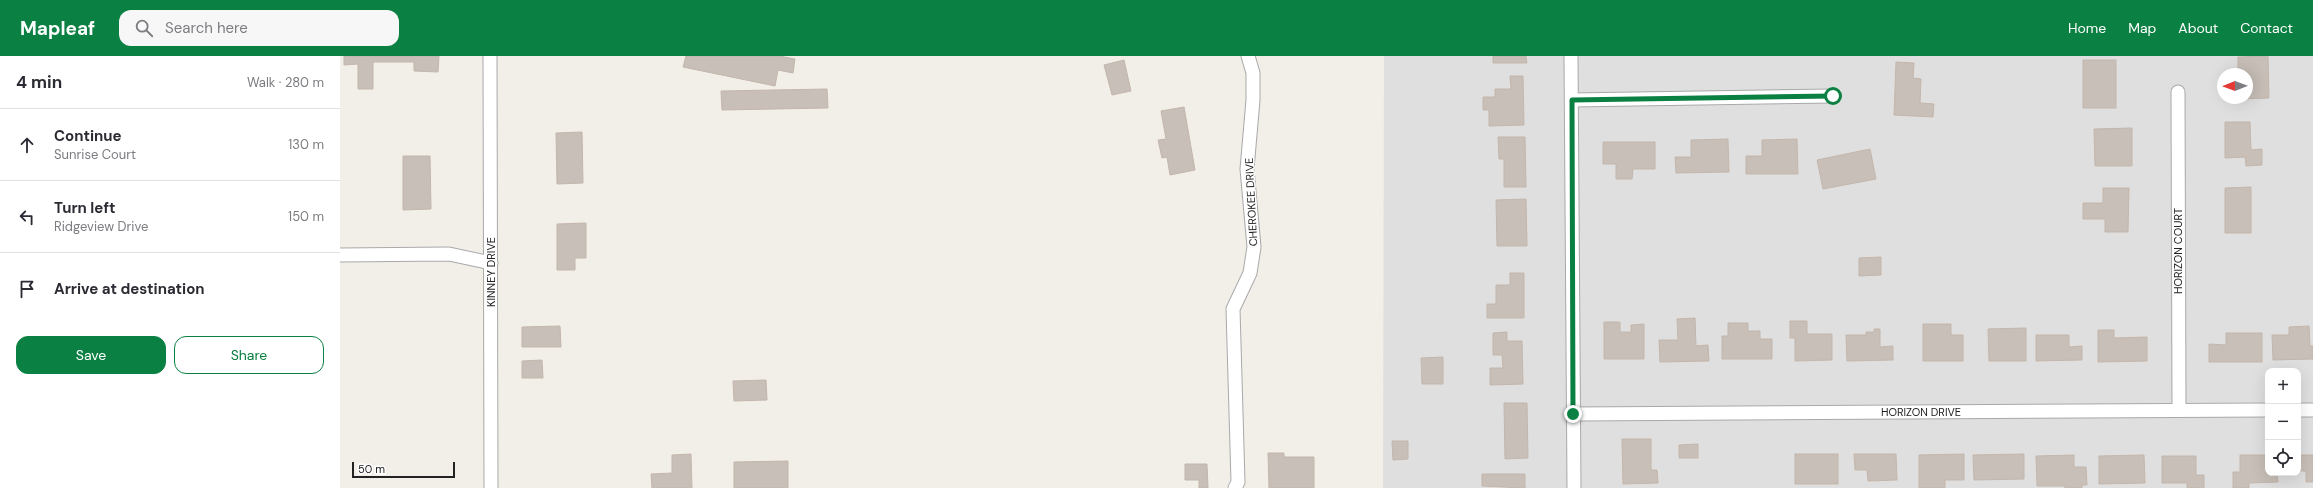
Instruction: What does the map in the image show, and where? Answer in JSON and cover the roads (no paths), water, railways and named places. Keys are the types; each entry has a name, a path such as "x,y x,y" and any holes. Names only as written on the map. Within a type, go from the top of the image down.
{"street":[{"name":"KINNEY DRIVE","path":"490,56 491,488"},
{"name":"CHEROKEE DRIVE","path":"1235,488 1238,482 1233,309 1250,273 1254,247 1247,169 1253,100 1253,73 1248,56"},
{"path":"1571,56 1574,488"},
{"name":"HORIZON COURT","path":"2178,92 2179,409"},
{"path":"1572,100 1833,96"},
{"path":"340,255 449,254 491,263"},
{"name":"HORIZON DRIVE","path":"1573,414 2179,409 2265,410"},
{"path":"2301,410 2313,410"}]}
